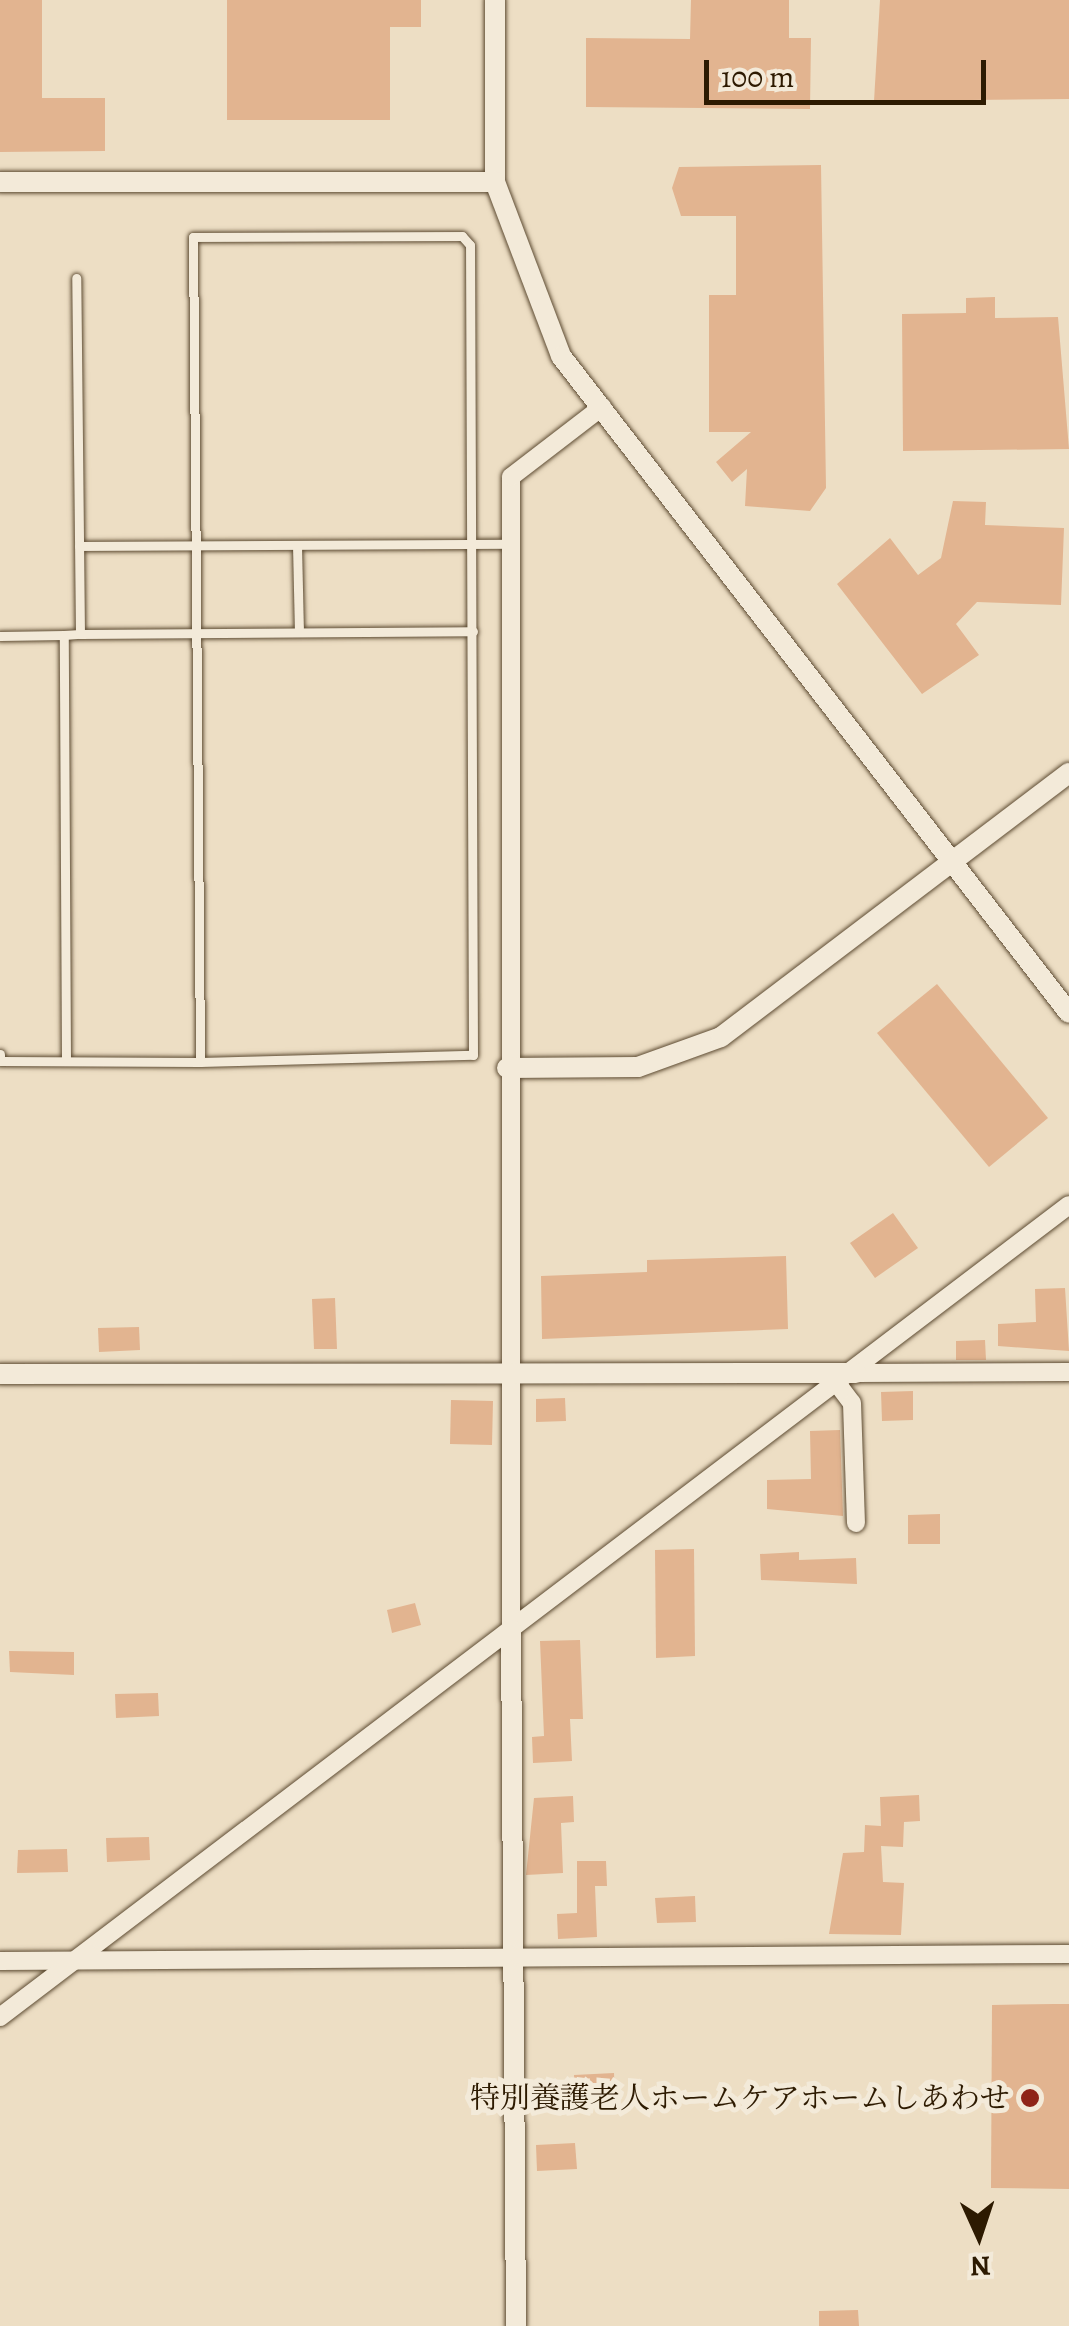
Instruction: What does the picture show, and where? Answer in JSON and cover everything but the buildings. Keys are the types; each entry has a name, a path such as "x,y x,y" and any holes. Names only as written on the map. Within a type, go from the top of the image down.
{"street":[{"path":"495,0 495,182 562,356 1069,1014"},
{"path":"0,182 495,182"},
{"path":"516,2326 507,1370 511,477 602,407"},
{"path":"507,1068 638,1067 721,1038 1069,774"},
{"path":"0,2017 847,1380 1069,1205"},
{"path":"0,1374 507,1370 847,1380 1069,1372"},
{"path":"847,1380 852,1403 856,1523"},
{"path":"0,1961 1069,1954"}],"lane":[{"path":"0,1054 0,1061 200,1062 473,1056 470,245 462,236 193,237 200,1062"},
{"path":"76,278 80,634"},
{"path":"79,546 510,544"},
{"path":"297,545 299,632"},
{"path":"0,636 473,631"},
{"path":"64,636 66,1060"}],"place":[{"name":"特別養護老人ホームケアホームしあわせ","path":"1030,2098"}]}
